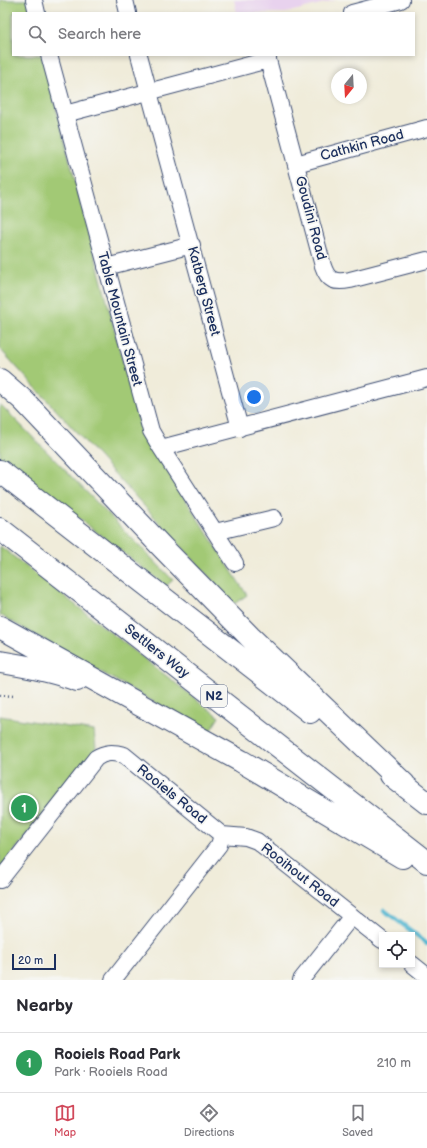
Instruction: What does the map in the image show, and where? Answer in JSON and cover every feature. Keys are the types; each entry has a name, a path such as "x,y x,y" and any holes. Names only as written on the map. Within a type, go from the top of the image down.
{"highway":[{"path":"0,369 23,400"},
{"path":"0,380 23,400 162,547 250,637 404,784"},
{"path":"0,471 427,803"},
{"name":"Settlers Way","path":"0,529 427,862"},
{"path":"0,627 241,761 338,820 427,871"},
{"path":"0,662 62,675 129,698"}],"street":[{"path":"34,0 37,12"},
{"path":"125,0 128,12"},
{"path":"356,12 401,0"},
{"name":"Table Mountain Street","path":"49,56 151,431 160,448 235,563"},
{"name":"Katberg Street","path":"139,56 148,92 192,245 240,428"},
{"path":"65,114 148,92 268,57"},
{"name":"Goudini Road","path":"268,57 323,266 328,277 340,281 350,280 427,260"},
{"name":"Cathkin Road","path":"296,164 427,128"},
{"path":"106,268 192,245"},
{"path":"160,448 427,378"},
{"path":"216,532 274,518"},
{"name":"Rooiels Road","path":"0,880 96,758 106,753 118,753 124,755 222,836"},
{"path":"113,980 219,845 222,836"},
{"name":"Rooihout Road","path":"222,836 246,837 257,841 379,938"},
{"name":"Rooihout Road","path":"301,980 352,916"},
{"path":"415,966 427,976"}],"path":[{"path":"0,695 14,696"}],"shaded area":[{"path":"234,0 336,0 290,12 237,12"}],"green space":[{"path":"0,0 28,0 31,12 12,12 12,56 42,56 140,426 144,435 247,595 234,604 0,349"},
{"path":"0,404 173,580 166,586 0,457"},
{"path":"0,546 219,717 209,733 0,615"},
{"path":"0,716 94,731 96,748 0,869"}],"waterway":[{"path":"384,910 427,943"}],"place":[{"name":"Rooiels Road Park","path":"24,808"}]}
